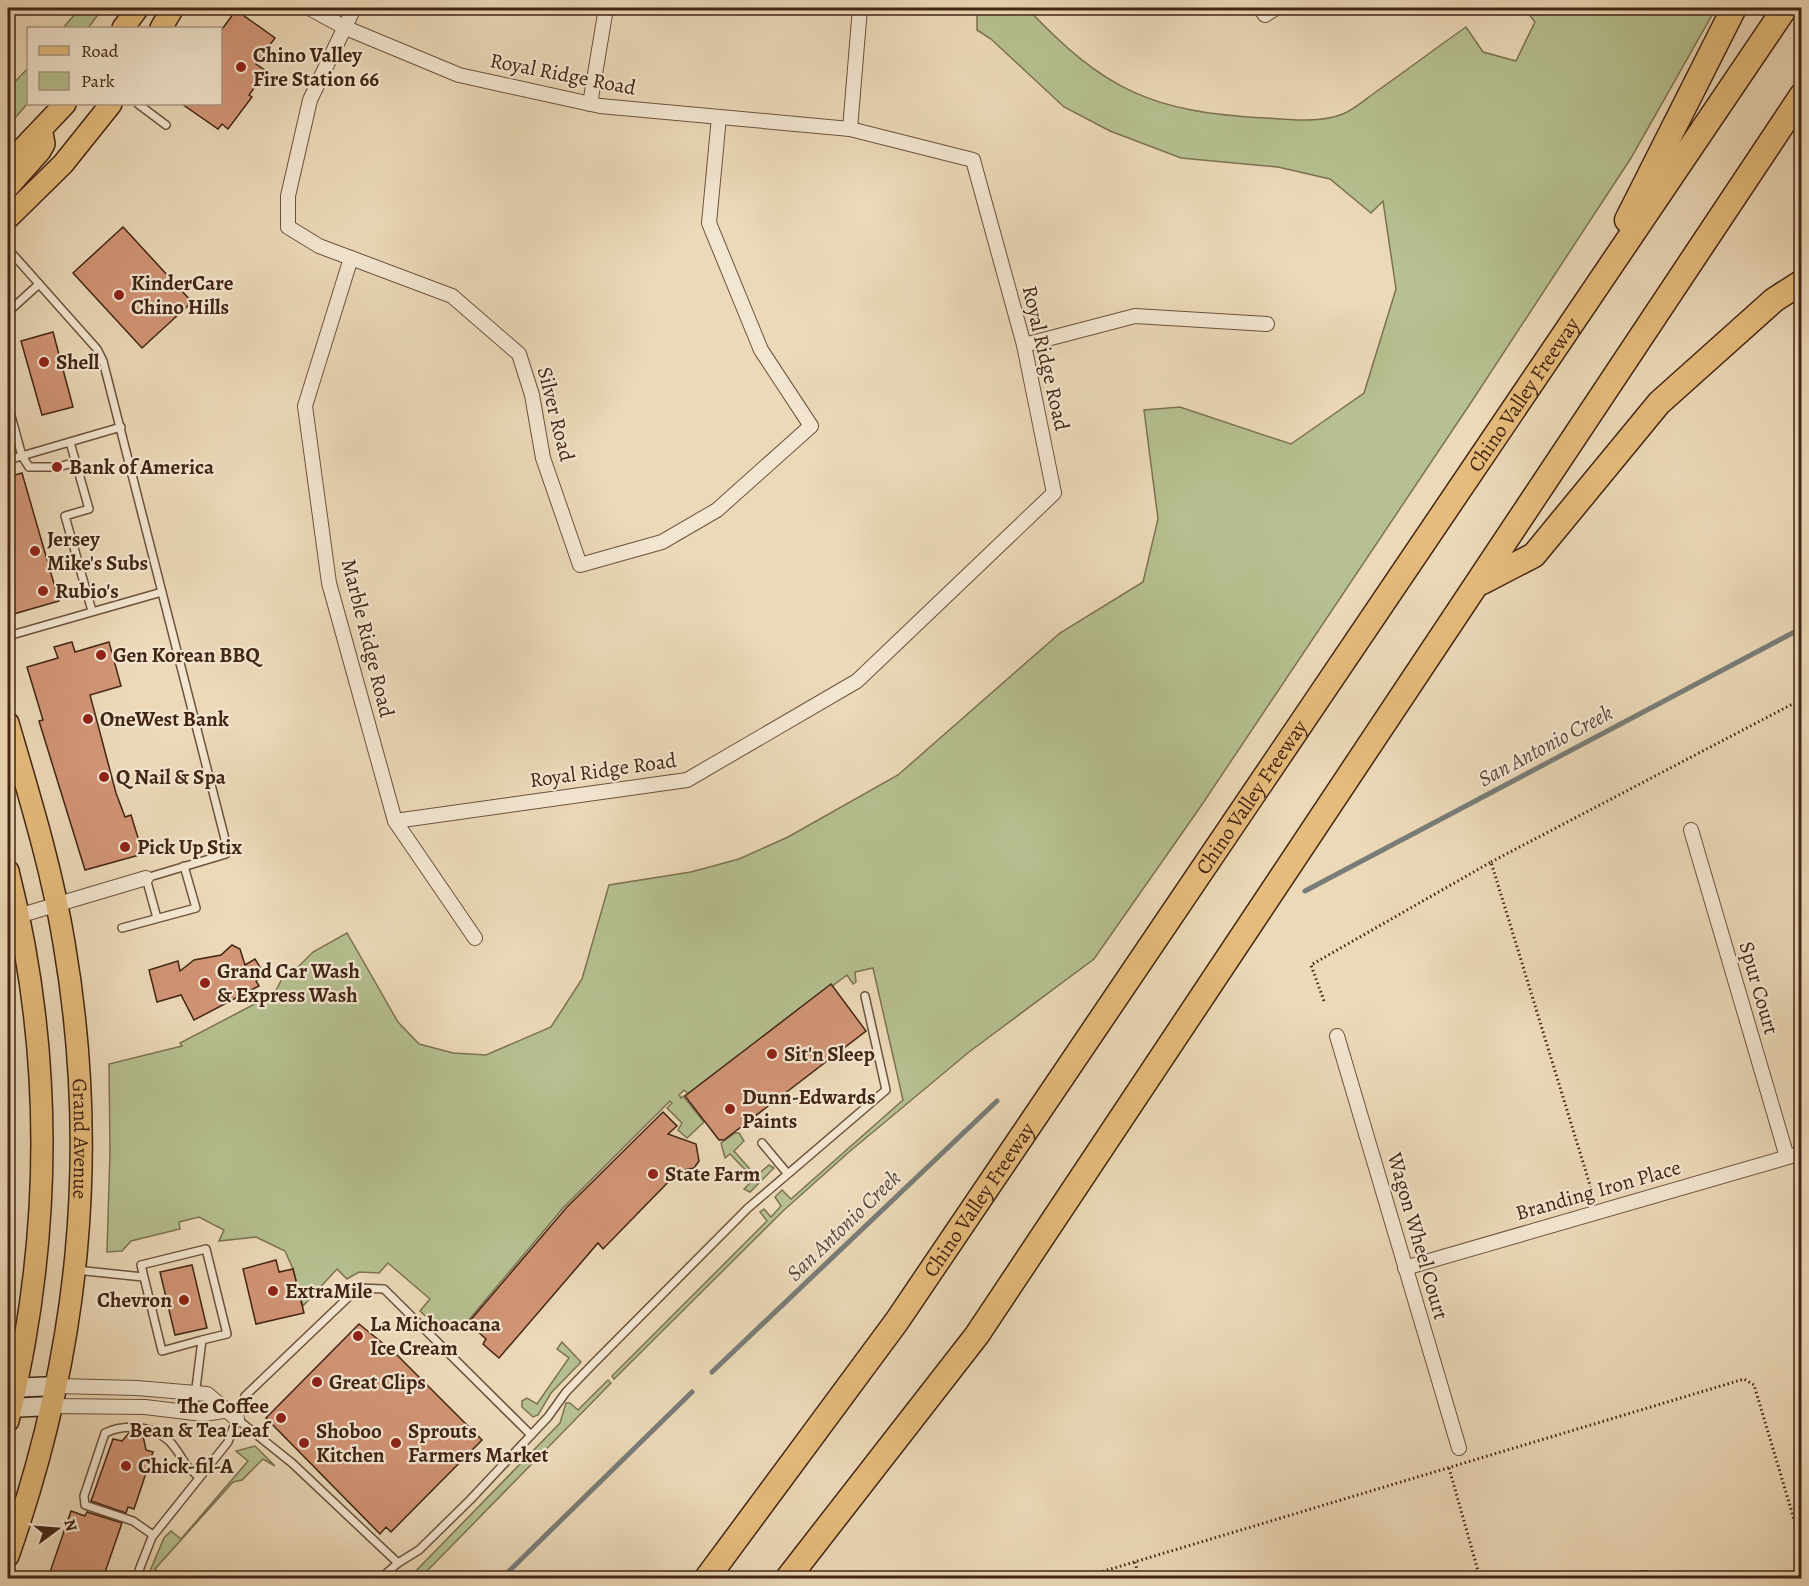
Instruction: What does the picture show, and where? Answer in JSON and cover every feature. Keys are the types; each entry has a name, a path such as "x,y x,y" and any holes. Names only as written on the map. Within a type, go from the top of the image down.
{"highway":[{"path":"1582,310 1734,8"},
{"name":"Chino Valley Freeway","path":"707,1578 897,1321 1233,828 1785,8"},
{"path":"788,1578 977,1335 1480,583 1802,95"},
{"path":"1480,583 1534,555 1659,403 1774,300 1802,282"},
{"path":"689,1578 696,1570 728,1549"}],"main road":[{"path":"124,27 138,8"},
{"path":"161,27 173,8"},
{"path":"8,165 64,105"},
{"path":"8,218 63,164 110,105"},
{"path":"8,187 40,151 44,139 39,131"},
{"name":"Grand Avenue","path":"8,723 57,904 72,993 80,1080 82,1182 76,1270 55,1396 8,1556"},
{"name":"Grand Avenue","path":"8,871 13,918 37,1023 43,1150 35,1265 10,1402"},
{"path":"10,1402 55,1396"}],"street":[{"name":"Royal Ridge Road","path":"309,8 346,28 459,75 590,104 850,129 973,160 1024,345 1053,493 857,681 687,780 395,821"},
{"path":"346,28 354,8"},
{"path":"590,104 606,8"},
{"path":"850,129 860,8"},
{"name":"Silver Road","path":"346,28 310,100 288,196 288,227 319,246 452,296 519,354 532,394 543,458 580,565 662,542 708,516 811,426 761,350 709,223 719,117"},
{"name":"Marble Ridge Road","path":"351,258 305,406 328,583 395,821 475,938"},
{"path":"1024,345 1135,316 1267,324"},
{"name":"Spur Court","path":"1692,830 1787,1157"},
{"path":"13,918 146,878"},
{"name":"Wagon Wheel Court","path":"1337,1036 1459,1448"},
{"name":"Branding Iron Place","path":"1405,1268 1802,1153"},
{"path":"55,1396 103,1386 196,1393 207,1395 224,1411 237,1419"},
{"path":"55,1396 203,1414 224,1411"}],"lane":[{"path":"139,105 166,125"},
{"path":"8,249 97,349 103,361 227,847 226,854 146,878 157,918"},
{"path":"8,312 39,284"},
{"path":"8,405 22,456 29,467 58,467 76,462"},
{"path":"8,460 121,427"},
{"path":"70,442 89,509 65,516 93,611"},
{"path":"8,636 162,592"},
{"path":"122,928 196,908 184,866"},
{"path":"381,1578 398,1563 419,1550 548,1417 566,1392 643,1312 788,1173 886,1090 865,996"},
{"path":"762,1143 788,1173"},
{"path":"206,1249 227,1334 202,1340 162,1350 141,1265 206,1249"},
{"path":"76,1270 143,1277"},
{"path":"136,1578 153,1535 228,1442 245,1396 358,1288 384,1288 531,1435"},
{"path":"193,1412 202,1340"},
{"path":"237,1419 292,1463 398,1563"},
{"path":"153,1535 133,1521 85,1505 84,1496 105,1433 114,1429 149,1429 165,1437 176,1448 184,1465 199,1477"}],"path":[{"path":"8,124 13,123"},
{"path":"1324,1001 1311,965 1491,862 1802,699"},
{"path":"1491,862 1593,1195"},
{"path":"1081,1578 1744,1379 1754,1385 1802,1546"},
{"path":"1449,1468 1480,1578"},
{"path":"1135,1562 1139,1578"}],"green space":[{"path":"80,8 103,8 89,27 64,27"},
{"path":"977,8 1027,8 1081,59 1107,78 1133,92 1161,102 1226,115 1305,120 1334,117 1352,109 1466,27 1483,52 1516,61 1535,22 1524,8 1716,8 1631,158 1472,401 1201,806 1094,959 969,1052 849,1152 783,1211 614,1379 612,1376 767,1221 760,1212 764,1209 771,1217 781,1206 775,1197 782,1190 791,1199 903,1100 873,968 855,972 856,982 853,984 847,975 688,1094 684,1090 679,1095 681,1098 683,1096 704,1122 687,1138 678,1130 682,1123 667,1108 672,1103 670,1101 563,1208 467,1322 470,1325 468,1326 442,1323 425,1316 420,1311 430,1299 388,1263 379,1273 359,1272 347,1279 337,1269 303,1306 293,1269 285,1251 256,1237 219,1241 224,1230 199,1217 179,1222 180,1229 131,1241 122,1251 107,1252 110,1151 109,1064 182,1046 180,1043 274,994 283,977 289,976 313,952 347,933 398,1022 419,1044 453,1053 486,1055 551,1027 582,979 609,885 691,872 739,859 788,837 898,775 1060,633 1143,582 1158,519 1144,410 1180,407 1291,444 1364,393 1396,289 1383,201 1371,213 1330,179 1278,167 1181,158 1110,131 1064,107 991,39 977,30"},
{"path":"27,69 27,104 8,126 8,89"},
{"path":"735,1133 739,1133 744,1141 734,1151 756,1176 769,1165 774,1168 750,1192 744,1189 754,1179 730,1154 725,1158 721,1143"},
{"path":"562,1342 581,1362 551,1393 538,1415 533,1417 522,1407 522,1401 527,1398 537,1404 569,1358 557,1349"},
{"path":"608,1380 611,1383 427,1571 418,1578 409,1578 560,1423 566,1403 570,1403 578,1410"},
{"path":"255,1446 275,1466 263,1459 242,1480 233,1482 155,1569 165,1578 147,1578 164,1538 171,1531 181,1539 248,1461 236,1451"}],"building":[{"name":"Chino Valley Fire Station 66","path":"236,10 275,38 256,64 266,71 249,95 252,97 228,129 222,124 218,129 183,105 222,105 222,29"},
{"path":"123,227 192,302 142,348 73,273"},
{"name":"Shell","path":"53,332 73,407 42,415 21,341"},
{"path":"22,473 59,601 10,615 8,607 8,477"},
{"path":"72,642 75,652 109,642 121,686 90,695 116,793 125,817 131,815 143,854 85,870 39,721 43,720 27,667 58,658 54,647"},
{"name":"Grand Car Wash & Express Wash","path":"232,945 240,949 245,965 255,959 265,975 256,981 259,986 194,1020 181,995 157,1002 149,970 178,961 180,971 194,960 221,955"},
{"path":"831,984 866,1031 724,1140 719,1140 685,1096"},
{"path":"663,1112 677,1126 668,1134 696,1144 699,1161 694,1168 679,1171 603,1249 598,1243 499,1358 483,1344 486,1339 468,1323 567,1207"},
{"name":"ExtraMile","path":"276,1260 279,1272 293,1269 304,1313 256,1324 243,1269"},
{"name":"Chevron","path":"192,1265 207,1328 175,1335 160,1272"},
{"name":"Sprouts Farmers Market","path":"359,1324 395,1353 482,1440 391,1532 386,1527 380,1534 266,1418"},
{"name":"Chick-fil-A","path":"129,1433 143,1436 146,1450 153,1452 134,1509 128,1507 126,1513 91,1501 113,1439 122,1441"},
{"path":"71,1511 85,1516 87,1512 122,1523 103,1578 48,1578"}],"waterway":[{"name":"San Antonio Creek","path":"1305,891 1802,628"},
{"name":"San Antonio Creek","path":"712,1372 997,1101"},
{"name":"San Antonio Creek","path":"502,1578 692,1392"}],"place":[{"name":"Chino Valley Fire Station 66","path":"241,67"},
{"name":"KinderCare Chino Hills","path":"119,295"},
{"name":"Shell","path":"44,362"},
{"name":"Bank of America","path":"57,467"},
{"name":"Jersey Mike's Subs","path":"35,551"},
{"name":"Rubio's","path":"43,591"},
{"name":"Gen Korean BBQ","path":"101,655"},
{"name":"OneWest Bank","path":"88,719"},
{"name":"Q Nail & Spa","path":"104,777"},
{"name":"Pick Up Stix","path":"125,847"},
{"name":"Grand Car Wash & Express Wash","path":"205,983"},
{"name":"Sit'n Sleep","path":"772,1054"},
{"name":"Dunn-Edwards Paints","path":"730,1109"},
{"name":"State Farm","path":"653,1174"},
{"name":"ExtraMile","path":"273,1291"},
{"name":"Chevron","path":"184,1300"},
{"name":"La Michoacana Ice Cream","path":"358,1336"},
{"name":"Great Clips","path":"317,1382"},
{"name":"The Coffee Bean & Tea Leaf","path":"281,1418"},
{"name":"Shoboo Kitchen","path":"304,1443"},
{"name":"Sprouts Farmers Market","path":"396,1443"},
{"name":"Chick-fil-A","path":"126,1466"}]}
